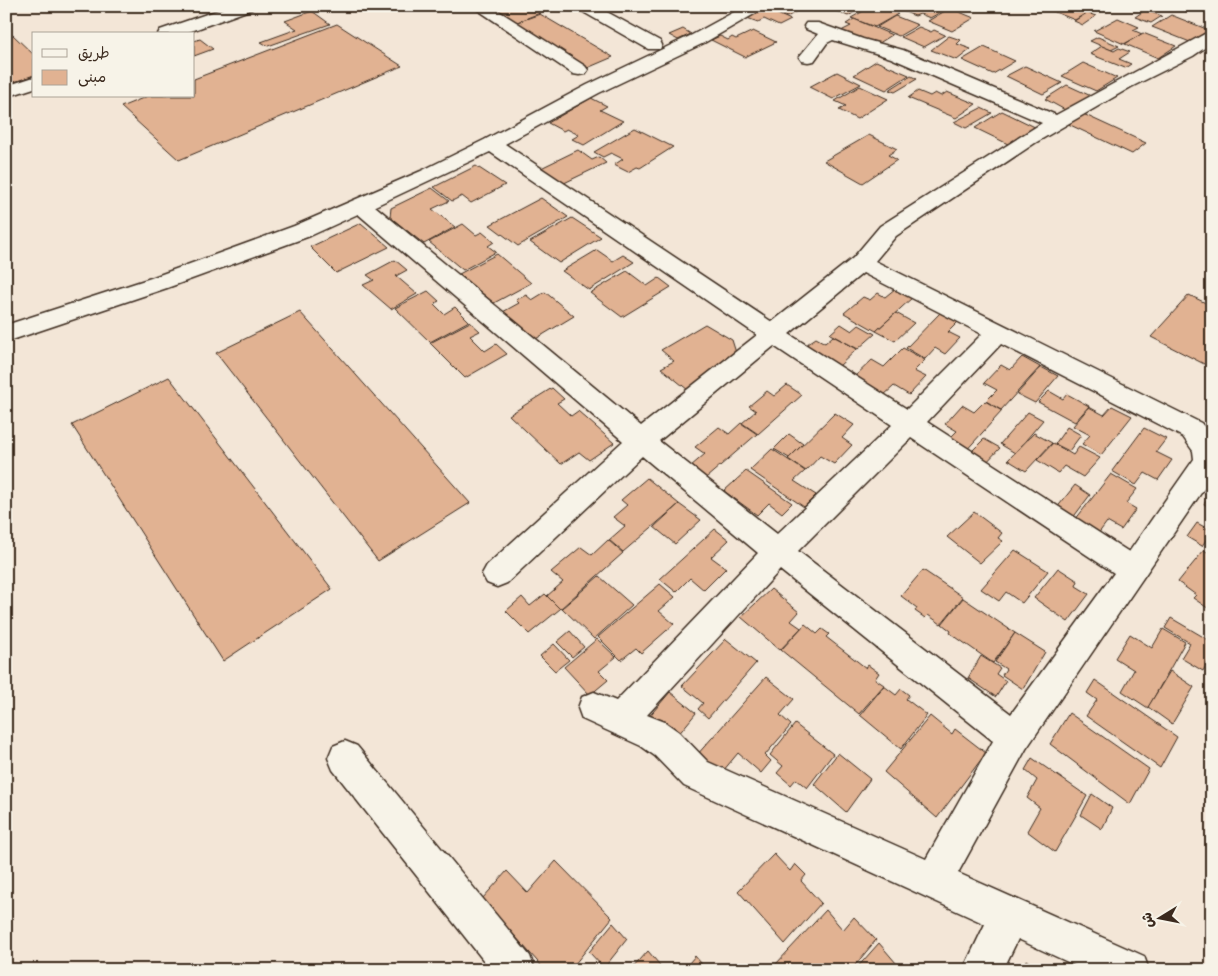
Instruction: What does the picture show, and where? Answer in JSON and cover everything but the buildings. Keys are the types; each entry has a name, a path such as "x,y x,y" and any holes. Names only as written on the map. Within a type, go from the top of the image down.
{"street":[{"path":"172,32 246,6"},
{"path":"480,6 579,70"},
{"path":"584,6 654,45"},
{"path":"6,334 302,231 428,175 491,144 593,89 698,39 757,6"},
{"path":"812,26 862,45 896,54 1058,123"},
{"path":"808,57 821,39 831,34"},
{"path":"497,574 642,442 861,263 888,231 1028,139 1125,84 1187,52 1212,35"},
{"path":"6,92 32,83"},
{"path":"491,144 774,335 1133,570"},
{"path":"360,205 642,442 778,552 1014,737"},
{"path":"861,263 1192,430 1206,448 1208,461 1014,737 934,881"},
{"path":"998,332 909,424 608,714 653,734 667,744 696,774 1130,970"},
{"path":"345,758 516,970"},
{"path":"982,970 1010,916"}]}
